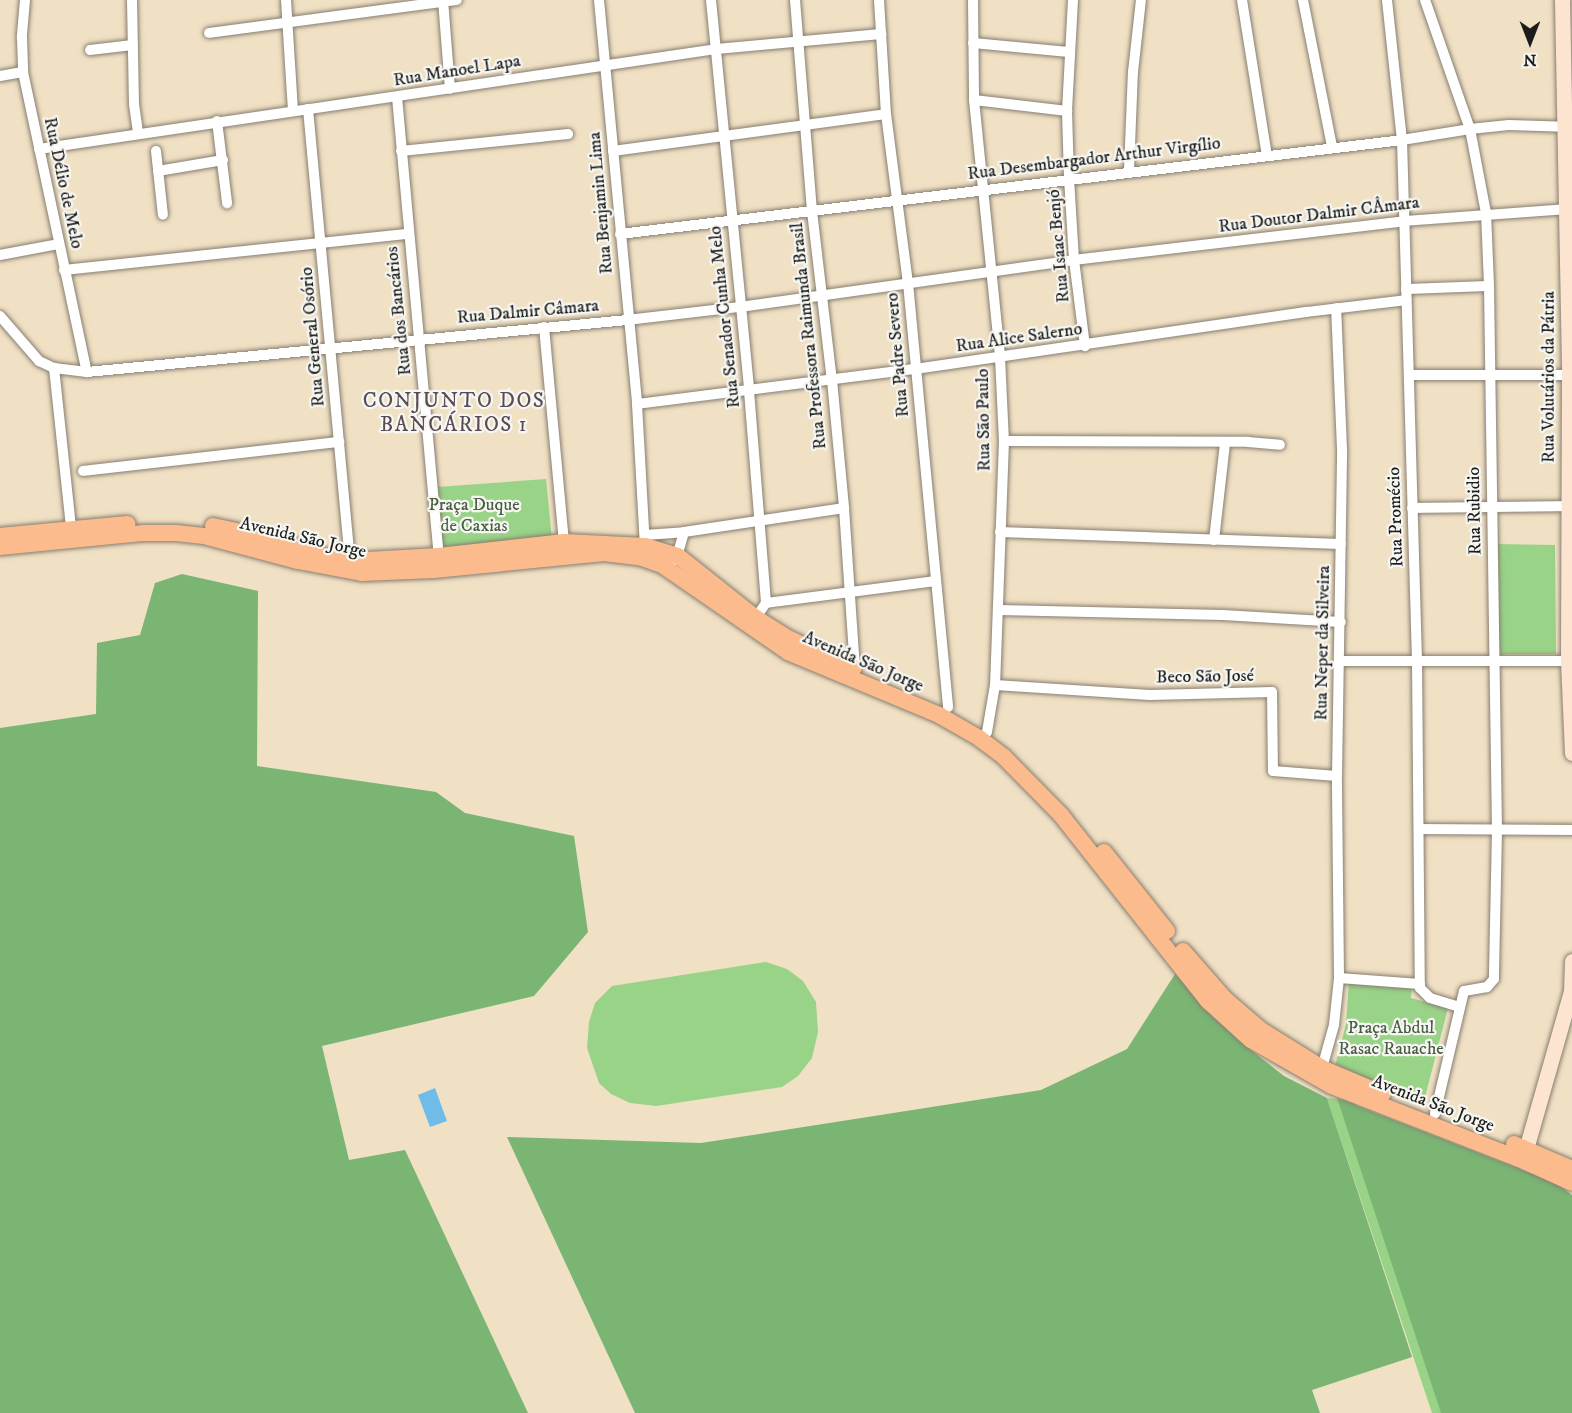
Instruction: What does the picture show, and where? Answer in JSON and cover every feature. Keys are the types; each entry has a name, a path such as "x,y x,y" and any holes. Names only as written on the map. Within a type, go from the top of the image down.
{"main road":[{"name":"Avenida São Jorge","path":"0,536 71,527 158,522 203,524 255,535 337,560 350,561 439,556 564,542 645,540 788,652 939,715 979,738 1004,757 1061,815 1208,1001 1259,1046 1332,1086 1517,1158 1572,1183"},
{"name":"Avenida São Jorge","path":"0,547 144,532 204,536 298,561 362,573 434,570 604,553 676,563"},
{"name":"Avenida São Jorge","path":"752,622 855,669 948,707 987,732 1027,764 1061,800 1225,999 1261,1030 1288,1049 1322,1068 1572,1169"}],"street":[{"name":"Rua Délio de Melo","path":"24,0 23,72 87,372"},
{"path":"132,0 134,104 138,134"},
{"path":"286,0 293,111"},
{"path":"209,33 457,0"},
{"name":"Rua Benjamin Lima","path":"599,0 627,320 637,404 645,540"},
{"name":"Rua Senador Cunha Melo","path":"711,0 749,391 766,603"},
{"name":"Rua Professora Raimunda Brasil","path":"795,0 796,40 812,211 823,295 844,508 855,669"},
{"name":"Rua Padre Severo","path":"879,0 886,114 899,199 908,283 948,707"},
{"name":"Rua São Paulo","path":"973,0 974,100 1000,357 1004,441 996,685 987,732"},
{"name":"Rua Isaac Benjó","path":"1073,0 1067,111 1069,178 1074,260 1085,346"},
{"path":"1129,170 1133,72 1141,0"},
{"path":"1242,0 1267,156"},
{"path":"1303,0 1332,147"},
{"name":"Rua Promécio","path":"1387,0 1402,140 1417,661 1420,984"},
{"name":"Rua Rubidio","path":"1425,0 1470,129 1486,213 1489,286 1492,661 1497,830 1494,979 1487,987 1466,990 1460,1006"},
{"name":"Rua Volutários da Pátria","path":"1562,0 1569,127 1567,209 1570,243 1572,753"},
{"path":"444,1 450,89"},
{"name":"Rua Manoel Lapa","path":"39,149 605,64 796,40 881,34"},
{"path":"973,43 1069,52"},
{"path":"90,50 133,45"},
{"path":"0,76 23,72"},
{"name":"Rua dos Bancários","path":"397,97 439,556"},
{"path":"974,100 1067,111"},
{"name":"Rua General Osório","path":"309,109 350,561"},
{"path":"613,151 886,114"},
{"path":"217,121 227,203"},
{"name":"Rua Desembargador Arthur Virgílio","path":"620,234 1129,170 1402,140 1470,129 1509,125 1569,127"},
{"path":"401,151 568,134"},
{"path":"156,151 163,215"},
{"path":"158,171 223,160"},
{"name":"Rua Doutor Dalmir CÂmara","path":"1074,260 1404,221 1486,213 1567,209"},
{"path":"64,270 408,234"},
{"path":"0,255 58,244"},
{"name":"Rua Dalmir Câmara","path":"1,319 32,356 54,368 87,372 332,346 627,320 740,307 1074,260"},
{"name":"Rua Alice Salerno","path":"637,404 1085,346 1336,308 1406,295 1489,286"},
{"name":"Rua Neper da Silveira","path":"1322,1068 1334,1025 1339,978 1337,776 1341,661 1342,449 1336,308"},
{"path":"544,327 564,542"},
{"path":"54,368 71,527"},
{"path":"1409,375 1570,375"},
{"path":"1004,441 1280,445"},
{"path":"82,471 339,442"},
{"path":"1214,540 1225,443"},
{"path":"1412,508 1492,505 1570,506"},
{"path":"645,540 758,520 844,508"},
{"path":"676,563 684,532"},
{"path":"1000,532 1341,544"},
{"path":"752,622 766,603 935,581"},
{"path":"999,610 1223,615 1341,622"},
{"path":"1341,661 1570,661"},
{"name":"Beco São José","path":"996,685 1150,695 1272,692 1274,771 1337,776"},
{"path":"1420,829 1572,830"},
{"path":"1526,1149 1572,991 1572,961"},
{"path":"1339,978 1420,984 1425,996 1460,1006 1435,1114"}],"green space":[{"name":"Praça Duque de Caxias","path":"546,479 552,540 442,553 437,487"},
{"path":"1494,544 1555,545 1556,654 1495,654"},
{"path":"182,574 258,591 257,766 436,792 465,813 574,836 588,932 534,996 322,1046 349,1160 405,1150 528,1413 0,1413 0,728 96,714 97,643 140,635 155,583"},
{"path":"766,962 787,969 803,981 816,1002 818,1032 812,1058 798,1076 782,1087 656,1106 630,1103 611,1094 599,1083 587,1048 589,1022 595,1003 612,986"},
{"path":"1175,974 1237,1039 1284,1076 1327,1098 1412,1357 1312,1390 1320,1413 635,1413 507,1137 701,1143 1041,1090 1127,1049"},
{"name":"Praça Abdul Rasac Rauache","path":"1349,980 1412,982 1411,998 1448,1008 1423,1105 1335,1066 1346,1024"},
{"path":"1327,1098 1354,1100 1447,1413 1432,1413"},
{"path":"1337,1098 1556,1183 1572,1195 1572,1413 1441,1413"}],"water":[{"path":"435,1088 447,1121 430,1127 418,1095"}],"district":[{"name":"CONJUNTO DOS BANCÁRIOS 1","path":"454,413"}]}
